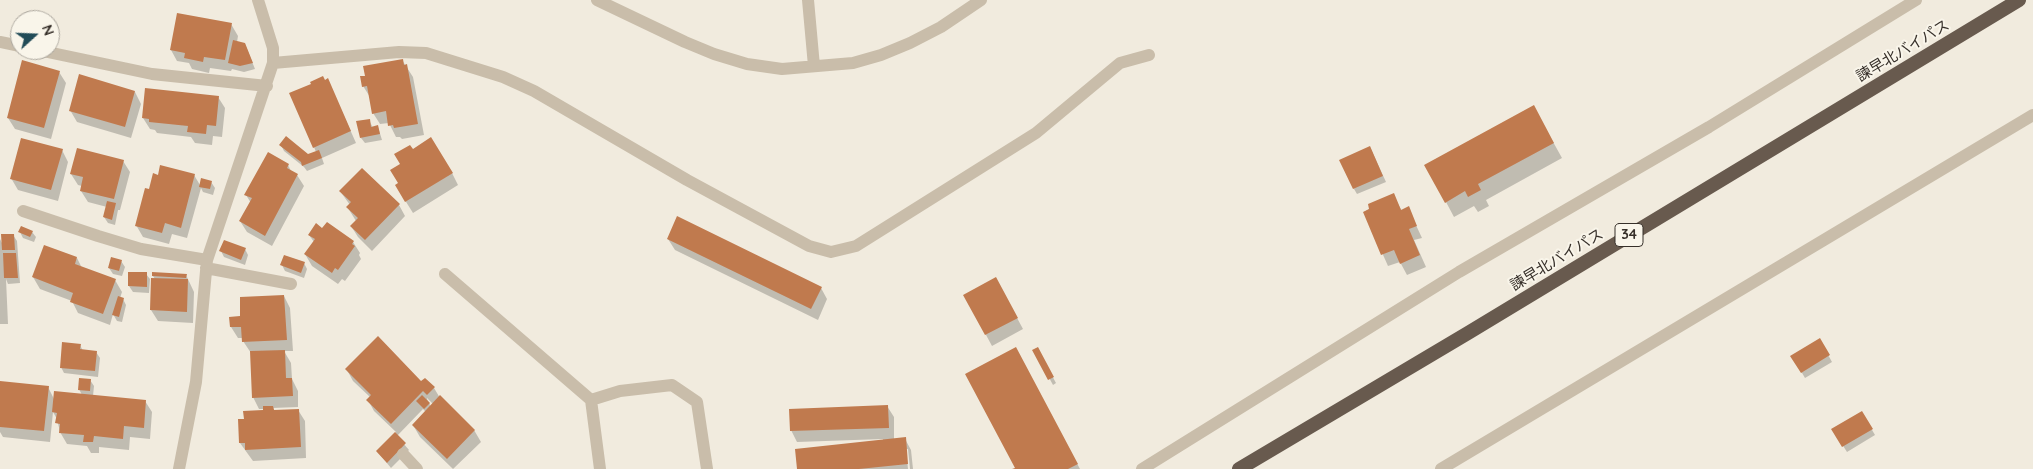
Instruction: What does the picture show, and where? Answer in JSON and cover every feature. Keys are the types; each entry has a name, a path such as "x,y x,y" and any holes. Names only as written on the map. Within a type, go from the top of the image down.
{"highway":[{"name":"諫早北バイパス","path":"1238,469 1468,333 2019,0"}],"street":[{"path":"179,469 196,382 206,264 267,86 273,63 273,48 258,0"},
{"path":"597,0 714,54 747,64 782,69 853,63 881,56 910,44 941,27 981,0"},
{"path":"808,0 814,66"},
{"path":"1142,469 1459,272 1709,127 1901,4 1916,0"},
{"path":"273,63 399,52 426,53 503,77 534,91 687,180 809,246 831,252 856,246 1036,133 1120,63 1149,55"},
{"path":"60,55 152,74 267,86"},
{"path":"1440,469 2033,114"},
{"path":"23,211 141,249 291,284"},
{"path":"445,274 591,400 600,469"},
{"path":"591,400 620,391 672,385 697,402 708,469"},
{"path":"403,454 418,469"}],"building":[{"path":"177,13 232,23 225,60 204,57 203,62 184,58 185,53 170,50"},
{"path":"233,40 245,43 253,63 240,66 228,63"},
{"path":"403,59 404,65 407,64 418,124 394,128 393,125 388,126 386,111 372,114 367,86 362,87 360,76 365,76 363,66"},
{"path":"22,60 60,71 44,128 7,118"},
{"path":"79,74 135,91 125,127 69,111"},
{"path":"323,76 325,80 328,78 351,131 313,148 289,93 311,84 310,82"},
{"path":"145,88 219,96 216,126 207,125 206,134 187,132 188,126 149,122 149,119 142,118"},
{"path":"1534,105 1554,143 1478,184 1481,190 1468,197 1465,191 1445,203 1424,165"},
{"path":"370,119 371,127 378,125 380,134 360,138 356,121"},
{"path":"286,136 308,154 319,150 322,158 302,166 301,162 279,145"},
{"path":"431,137 453,173 405,202 395,185 398,183 390,170 400,164 394,154 410,145 413,149"},
{"path":"21,138 63,149 51,190 10,179"},
{"path":"1370,146 1383,176 1353,189 1339,160"},
{"path":"77,148 124,160 114,199 80,191 83,177 70,174"},
{"path":"268,152 289,164 287,168 298,174 265,236 239,221 252,198 244,195"},
{"path":"160,165 195,174 181,228 165,223 162,233 135,226 145,188 149,189 153,173 158,175"},
{"path":"362,168 400,204 365,240 350,226 358,218 346,207 351,202 339,191"},
{"path":"201,178 212,181 210,189 199,187"},
{"path":"1394,193 1401,210 1409,206 1417,226 1409,229 1420,255 1400,264 1394,250 1381,255 1363,212 1369,209 1368,204"},
{"path":"107,201 116,203 112,220 103,217"},
{"path":"677,216 822,287 811,309 667,239"},
{"path":"327,222 354,241 352,244 355,246 338,270 335,268 332,273 304,254 315,239 308,235 316,223 322,228"},
{"path":"21,226 33,231 30,237 18,232"},
{"path":"1,234 14,234 15,250 2,250"},
{"path":"224,240 246,248 241,260 219,251"},
{"path":"44,245 77,257 75,264 116,279 103,314 70,302 73,293 32,277"},
{"path":"3,253 16,253 18,278 4,278"},
{"path":"284,255 305,262 301,273 280,265"},
{"path":"111,257 122,260 119,271 108,268"},
{"path":"128,272 147,272 147,287 128,286"},
{"path":"152,272 187,274 186,278 152,276"},
{"path":"996,277 1018,318 985,335 963,295"},
{"path":"151,278 188,279 187,312 150,310"},
{"path":"284,295 287,340 242,342 241,327 230,327 229,317 240,316 240,297"},
{"path":"118,296 124,298 119,317 112,315"},
{"path":"378,336 421,381 425,378 435,387 427,395 423,391 391,424 366,400 371,395 345,369"},
{"path":"1820,338 1830,355 1801,373 1790,356"},
{"path":"62,342 81,344 80,349 97,351 95,371 60,368"},
{"path":"1016,347 1078,464 1068,469 1012,469 1015,468 965,374"},
{"path":"1038,347 1054,377 1048,380 1032,350"},
{"path":"285,350 286,378 292,378 293,396 252,398 250,351"},
{"path":"79,378 91,379 90,391 78,390"},
{"path":"0,381 49,386 44,431 0,427"},
{"path":"54,391 146,400 144,428 124,426 123,439 94,436 93,442 83,442 84,435 59,433 60,424 55,423 57,413 52,412"},
{"path":"422,395 430,403 424,409 416,401"},
{"path":"440,395 475,430 447,459 412,425"},
{"path":"888,405 889,428 790,431 789,409"},
{"path":"263,406 273,406 274,410 299,409 301,447 245,450 245,443 239,443 238,419 244,419 243,411 263,410"},
{"path":"1862,411 1873,429 1842,447 1831,429"},
{"path":"395,432 406,443 387,463 376,451"},
{"path":"906,437 908,464 859,469 797,469 795,449"}]}
